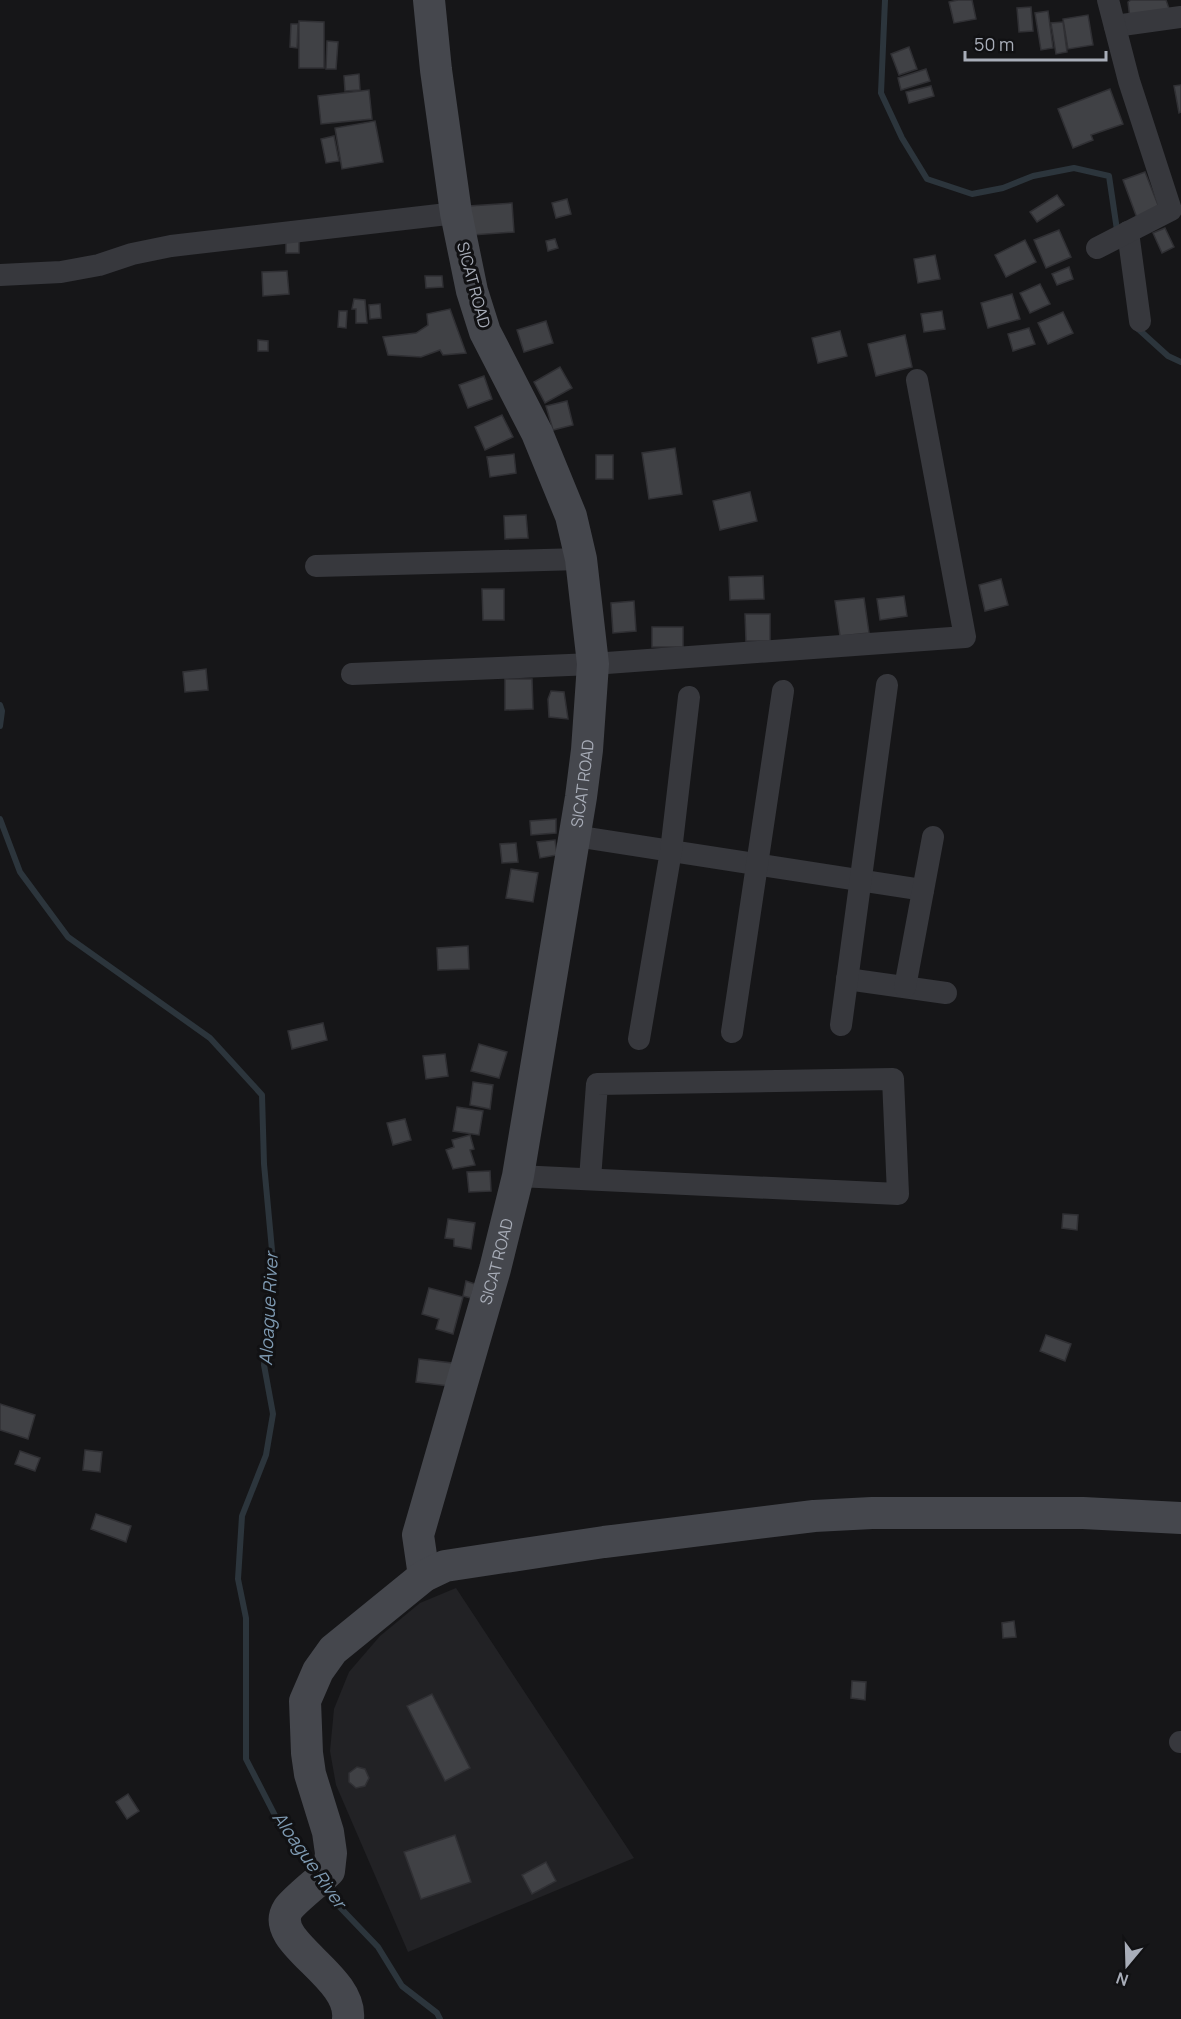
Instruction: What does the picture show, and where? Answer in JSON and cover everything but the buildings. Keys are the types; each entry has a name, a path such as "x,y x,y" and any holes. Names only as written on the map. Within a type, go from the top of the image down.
{"street":[{"name":"SICAT ROAD","path":"424,1576 418,1535 495,1269 518,1176 538,1042 575,836 587,750 592,664 581,559 571,516 537,433 485,332 472,291 456,213 436,70 429,0"},
{"path":"1097,248 1171,210 1139,113 1108,0"},
{"path":"1115,26 1181,17"},
{"path":"0,275 61,272 99,265 132,254 171,246 456,213"},
{"path":"1128,232 1140,321"},
{"path":"352,674 592,664 965,637 917,380"},
{"path":"316,566 581,559"},
{"path":"840,1025 887,685"},
{"path":"732,1032 783,691"},
{"path":"639,1039 670,851 689,697"},
{"path":"575,836 923,890"},
{"path":"905,987 933,837"},
{"path":"847,979 946,993"},
{"path":"518,1176 898,1194 893,1079 597,1084 590,1179"},
{"path":"348,2019 349,2008 332,1979 289,1937 285,1922 288,1909 330,1871 331,1853 328,1832 310,1774 305,1701 318,1671 333,1650 424,1576 445,1566 456,1564 604,1542 814,1516 872,1513 1083,1513 1181,1518"}],"shaded area":[{"path":"456,1588 634,1858 408,1952 336,1785 330,1751 334,1709 349,1672 380,1636 420,1603"}],"waterway":[{"path":"885,0 881,93 902,138 927,179 972,194 1003,188 1033,176 1074,168 1109,176 1117,230"},
{"path":"1136,327 1168,356 1181,362"},
{"name":"Aloague River","path":"0,705 2,711 0,726"},
{"name":"Aloague River","path":"0,819 20,872 68,937 210,1038 262,1095 264,1164 273,1261 264,1365 273,1414 266,1455 242,1516 238,1579 246,1618 246,1759 282,1829 314,1873"},
{"name":"Aloague River","path":"323,1886 333,1900 378,1947 402,1986 437,2013 440,2019"}]}
